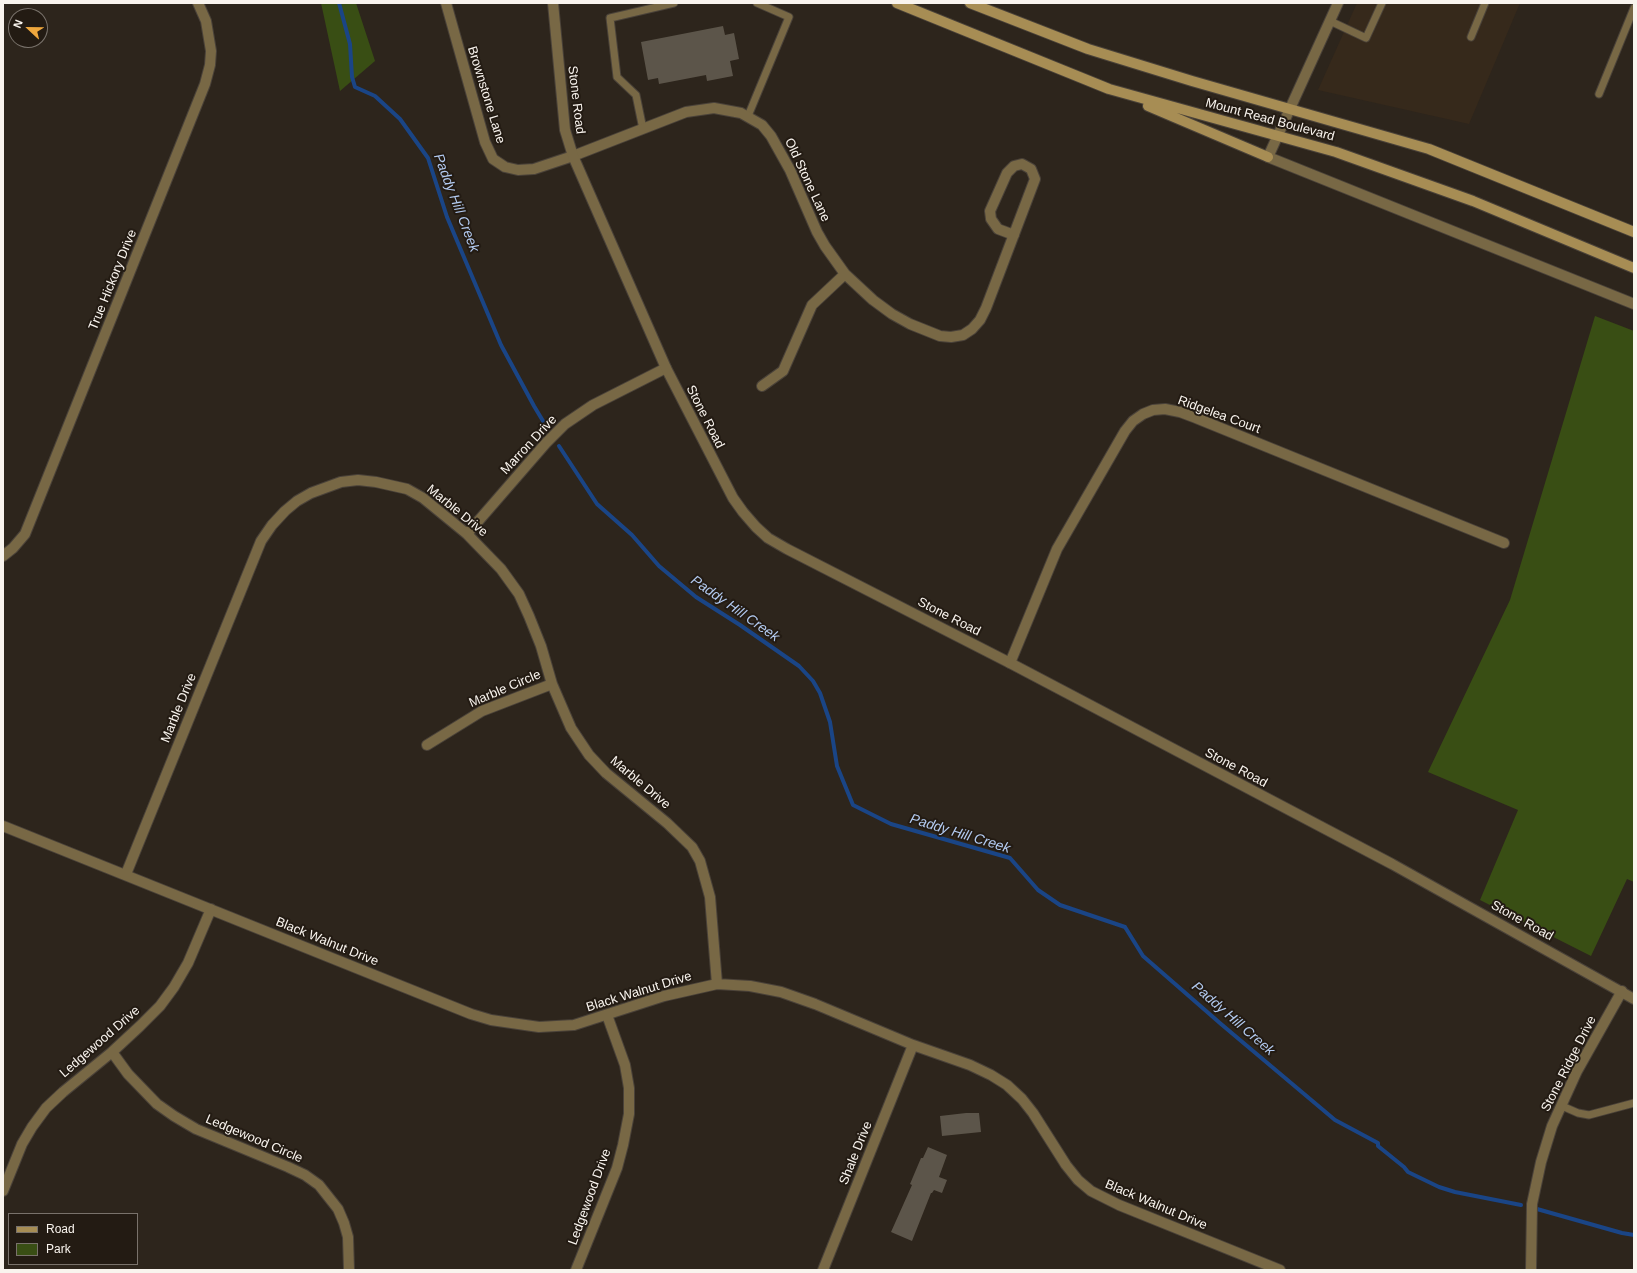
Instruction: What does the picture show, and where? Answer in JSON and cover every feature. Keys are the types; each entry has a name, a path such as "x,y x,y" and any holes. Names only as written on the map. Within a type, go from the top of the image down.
{"main road":[{"name":"Mount Read Boulevard","path":"897,3 1109,89 1336,152 1474,201 1634,268"},
{"name":"Mount Read Boulevard","path":"970,3 1088,49 1192,81 1429,149 1634,232"},
{"path":"1109,89 1268,157"}],"street":[{"name":"True Hickory Drive","path":"3,556 13,548 25,534 205,84 210,65 211,51 206,21 198,3"},
{"name":"Brownstone Lane","path":"446,3 485,142 493,159 512,170 526,170 573,156"},
{"name":"Stone Road","path":"553,3 565,130 573,156 666,368 733,498 756,527 768,538 1385,861 1634,999"},
{"path":"1338,3 1268,157 1634,304"},
{"name":"Old Stone Lane","path":"573,156 643,128 686,112 699,109 714,108 730,110 748,116 762,125 780,149 817,232 834,260 845,274 873,300 892,314 910,324 940,336 951,338 963,335 972,329 980,320 1014,235 1035,179 1031,169 1022,164 1014,166 1007,173 990,211 991,219 998,229 1014,235"},
{"path":"762,386 783,371 812,305 845,274"},
{"name":"Marron Drive","path":"467,534 546,443 565,424 593,405 666,368"},
{"name":"Ridgelea Court","path":"1010,664 1061,542 1125,430 1133,421 1143,414 1153,410 1180,412 1196,418 1504,543"},
{"name":"Marble Drive","path":"126,874 251,563 261,542 272,525 297,501 324,488 341,482 358,480 376,482 407,489 423,498 484,549 519,594 530,616 541,646 552,684 571,728 589,755 606,772 666,823 692,848 701,867 710,897 717,984"},
{"name":"Marble Circle","path":"427,745 482,710 552,684"},
{"name":"Black Walnut Drive","path":"3,826 126,874 471,1014 492,1020 539,1027 574,1025 664,996 717,984 750,986 782,992 815,1004 913,1045 970,1065 991,1075 1007,1085 1022,1099 1033,1113 1066,1165 1078,1180 1091,1191 1119,1205 1280,1270"},
{"name":"Ledgewood Drive","path":"3,1191 22,1144 46,1108 63,1092 112,1052 160,1006 174,987 188,963 211,909"},
{"name":"Stone Ridge Drive","path":"1531,1270 1532,1204 1541,1162 1552,1126 1577,1071 1622,991"},
{"name":"Ledgewood Drive","path":"576,1270 617,1168 629,1114 629,1088 625,1065 607,1015"},
{"name":"Shale Drive","path":"823,1270 913,1045"},
{"name":"Ledgewood Circle","path":"112,1052 128,1074 157,1104 174,1116 196,1129 305,1175 319,1185 338,1209 344,1224 348,1237 348,1270"}],"lane":[{"path":"643,128 636,95 617,77 610,18 674,3"},
{"path":"748,116 789,17 757,3"},
{"path":"1330,21 1366,38 1382,3"},
{"path":"1471,37 1485,3"},
{"path":"1600,94 1634,8"},
{"path":"1562,1106 1578,1113 1589,1115 1634,1103"}],"shaded area":[{"path":"1357,3 1520,3 1469,124 1318,90"}],"green space":[{"path":"321,3 356,3 375,61 340,91"},
{"path":"1595,316 1634,331 1634,882 1627,879 1591,956 1480,900 1518,810 1428,772 1510,600"}],"building":[{"path":"723,26 725,35 734,33 739,59 730,61 733,76 707,81 706,75 659,84 658,78 648,80 641,42"},
{"path":"979,1113 981,1132 942,1136 940,1116"},
{"path":"928,1147 947,1155 939,1177 947,1180 942,1193 934,1190 931,1193 912,1241 891,1232 912,1185 910,1184 921,1158 923,1158"}],"waterway":[{"name":"Paddy Hill Creek","path":"339,3 350,44 352,77 355,87 375,96 400,119 428,158 447,217 501,345 546,426"},
{"name":"Paddy Hill Creek","path":"559,446 597,504 632,535 659,566 696,597 740,625 799,666 813,681 820,693 830,722 837,766 853,805 891,824 1010,858 1038,890 1060,905 1125,927 1143,956 1221,1024 1335,1120 1378,1143 1378,1146 1408,1172 1439,1187 1455,1192 1521,1205"},
{"name":"Paddy Hill Creek","path":"1537,1209 1634,1235"}]}
